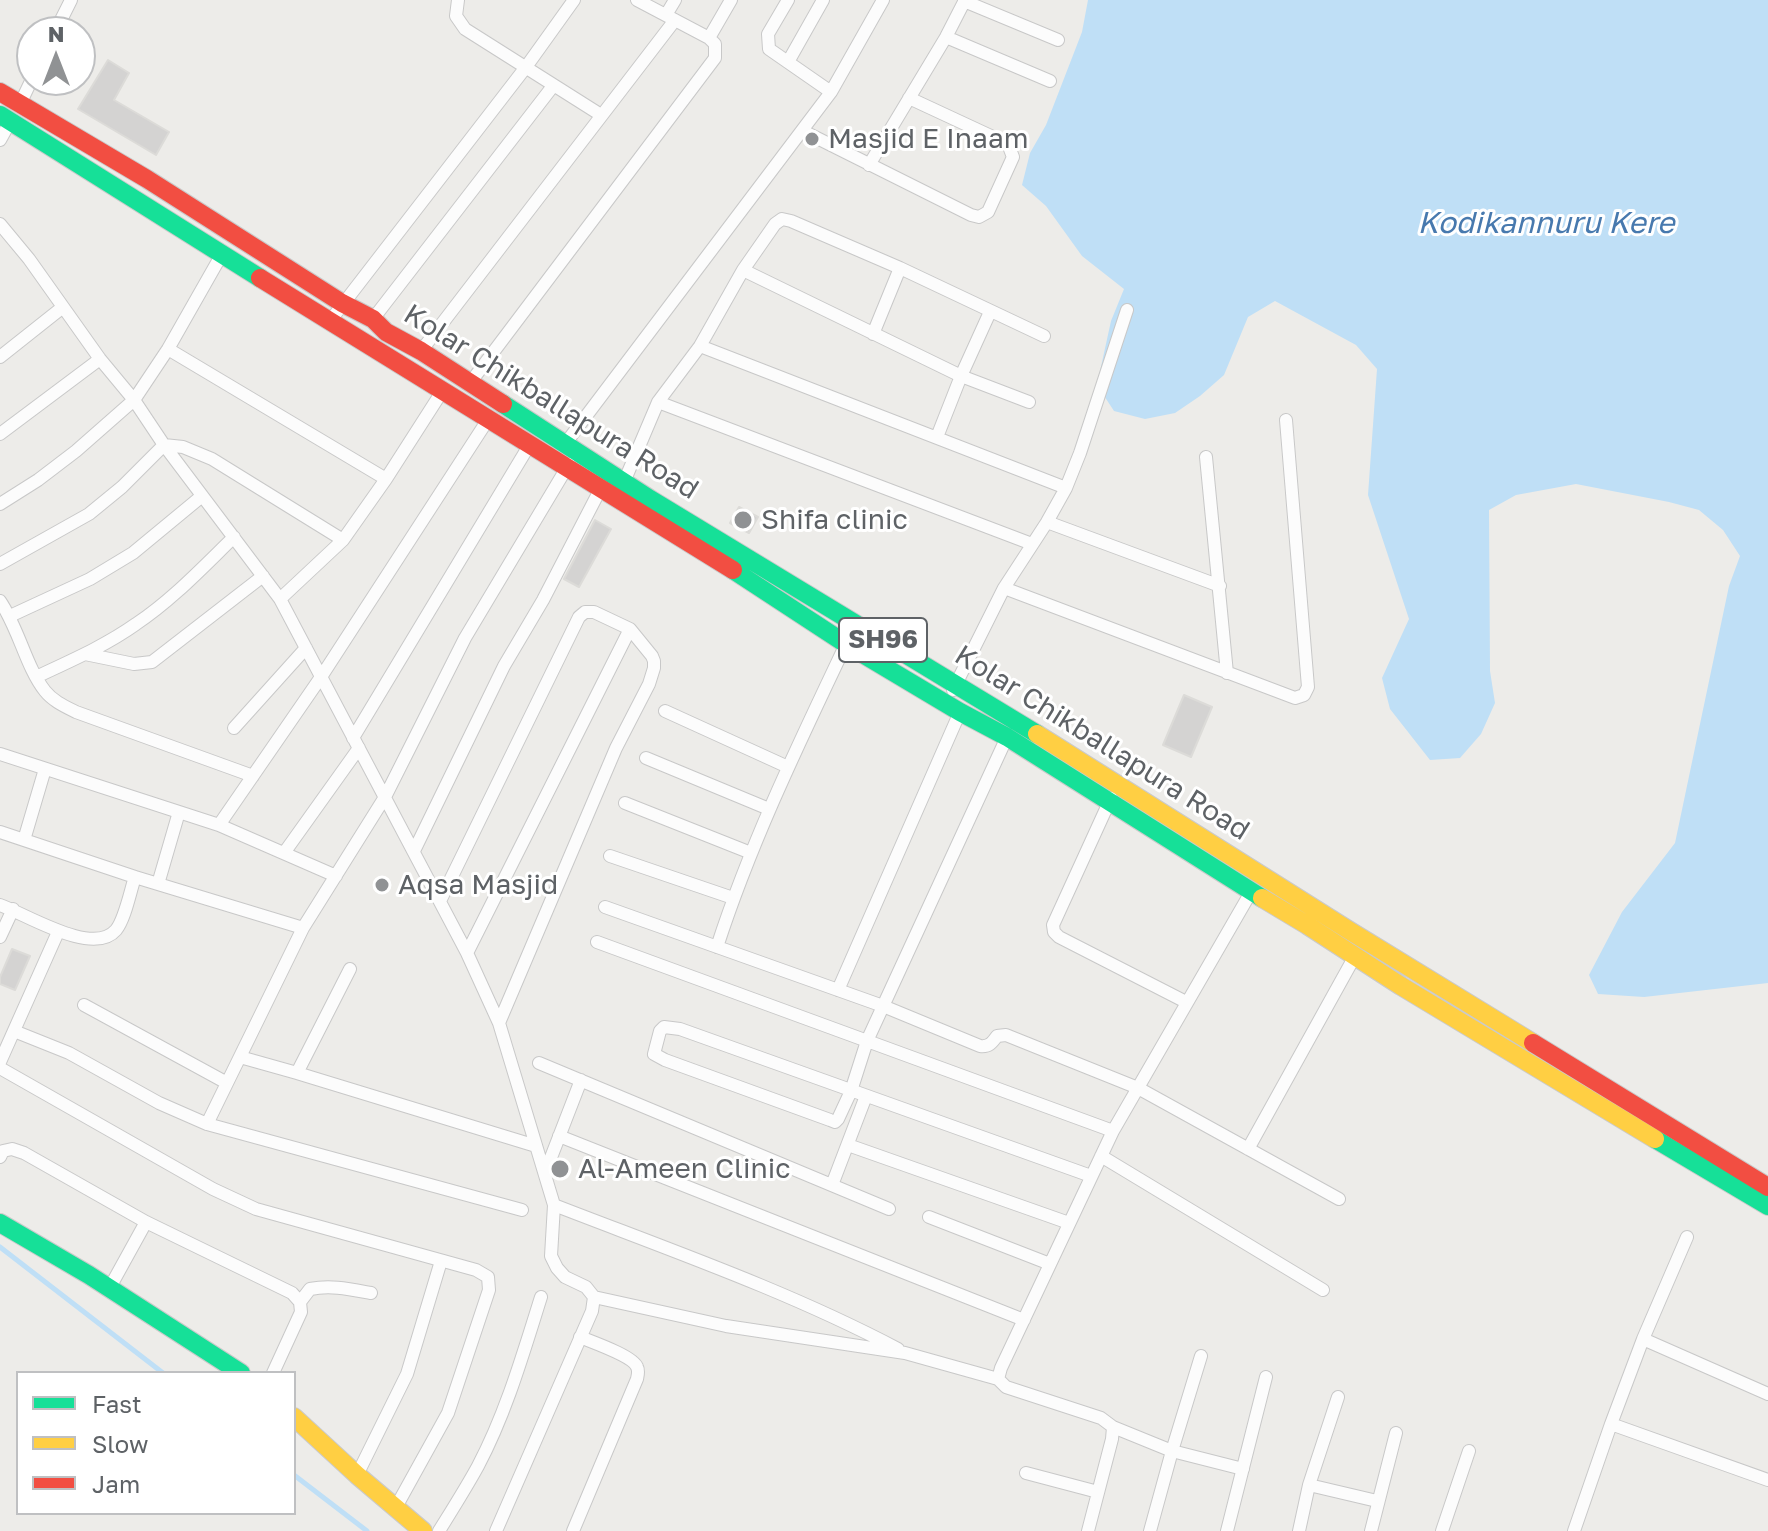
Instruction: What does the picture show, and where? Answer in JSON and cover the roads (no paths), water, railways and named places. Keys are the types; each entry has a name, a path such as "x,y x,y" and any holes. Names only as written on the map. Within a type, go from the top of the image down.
{"main road":[{"name":"Kolar Chikballapura Road","path":"0,92 147,179 342,303 373,319 386,332 470,383 570,454 624,482 956,684 1251,892 1401,986 1768,1206"},
{"name":"Kolar Chikballapura Road","path":"5,118 530,444 570,454 601,488 846,644 953,708 1114,793 1350,931 1768,1187"},
{"path":"0,1223 238,1371"},
{"path":"296,1419 423,1531"}],"street":[{"path":"458,0 456,16 465,29 601,115"},
{"path":"330,321 574,0"},
{"path":"470,383 715,58 715,44 709,38 637,0"},
{"path":"421,351 601,115 670,17 675,0"},
{"path":"709,38 731,0"},
{"path":"788,0 768,34 769,49 831,92"},
{"path":"788,62 823,0"},
{"path":"207,1124 303,928 385,797 465,638 570,454 831,92 883,0"},
{"path":"869,165 946,37 964,0 1058,40"},
{"path":"946,37 1050,81"},
{"path":"373,319 553,86"},
{"path":"20,104 24,96"},
{"path":"803,131 971,215 979,217 988,212 1013,157 1008,144 909,98"},
{"path":"0,140 5,118"},
{"path":"624,482 658,402 700,346 743,270 775,224 782,219 900,268 1044,336"},
{"path":"0,224 280,599 467,953 499,1023 554,1205 551,1256 565,1277 586,1287 594,1297 726,1326 905,1353 998,1379 1006,1387 1101,1418 1113,1427 1172,1451 1243,1469"},
{"path":"0,504 76,451 134,400 168,349 222,254"},
{"path":"873,334 900,268"},
{"path":"743,270 961,376 1029,402"},
{"path":"0,357 63,307"},
{"path":"838,990 953,708 956,684 1004,588 1066,488 1127,310"},
{"path":"937,437 990,312"},
{"path":"700,346 1066,488"},
{"path":"168,349 386,479"},
{"path":"0,434 100,359"},
{"path":"280,599 343,540 443,390"},
{"path":"658,402 1032,544"},
{"path":"219,825 321,677 489,418"},
{"path":"1004,588 1295,698 1304,695 1308,687 1286,420"},
{"path":"284,853 356,743 530,444"},
{"path":"164,445 183,447 212,459 343,540"},
{"path":"0,564 89,514 122,487 164,445"},
{"path":"1206,457 1227,673"},
{"path":"414,851 504,666 543,600 601,488"},
{"path":"10,616 90,579 133,553 202,496"},
{"path":"1047,522 1220,586"},
{"path":"36,677 85,654 135,625 175,595 234,537"},
{"path":"85,654 134,664 152,662 263,576"},
{"path":"0,601 10,616 36,677 45,692 58,704 253,776"},
{"path":"440,901 579,617 585,612 594,612 630,629 654,661 649,684 616,748 499,1023"},
{"path":"467,953 630,629"},
{"path":"717,947 769,809 846,644"},
{"path":"234,728 306,648"},
{"path":"665,711 788,767"},
{"path":"1007,737 867,1041 851,1091 835,1122 654,1054 664,1027 680,1029 851,1091 1091,1176"},
{"path":"0,754 219,825 336,876"},
{"path":"646,758 769,809"},
{"path":"24,840 45,769"},
{"path":"1114,793 1053,925 1054,932 1186,1002"},
{"path":"625,803 751,853"},
{"path":"158,884 179,812"},
{"path":"0,832 303,928"},
{"path":"610,856 733,898"},
{"path":"0,905 58,932 95,939 109,937 118,928 135,877"},
{"path":"998,1379 1113,1131 1251,892"},
{"path":"605,907 883,1006 980,1046 986,1047 997,1036 1006,1035 1138,1088 1339,1199"},
{"path":"0,937 13,909"},
{"path":"0,1062 58,932"},
{"path":"597,942 1113,1131"},
{"path":"1248,1149 1355,956"},
{"path":"297,1073 350,969"},
{"path":"84,1005 227,1083"},
{"path":"14,1031 69,1053 159,1103 207,1124 522,1210"},
{"path":"240,1057 536,1146"},
{"path":"539,1063 889,1209"},
{"path":"0,1068 213,1189 256,1209 476,1270 488,1277 489,1290 448,1413 396,1507"},
{"path":"545,1173 581,1080"},
{"path":"832,1185 866,1096"},
{"path":"559,1136 1024,1320"},
{"path":"848,1145 1069,1223"},
{"path":"0,1157 3,1151 12,1149 24,1153 146,1222 292,1293 300,1302 301,1312 274,1371"},
{"path":"1101,1156 1323,1290"},
{"path":"554,1205 742,1278 846,1322 905,1353"},
{"path":"929,1217 1050,1264"},
{"path":"109,1289 146,1222"},
{"path":"1574,1531 1643,1339 1687,1237"},
{"path":"357,1475 407,1374 441,1261"},
{"path":"300,1302 310,1289 325,1286 371,1293"},
{"path":"439,1531 478,1466 514,1379 541,1297"},
{"path":"496,1531 592,1311 594,1297"},
{"path":"573,1531 639,1370 636,1363 580,1337"},
{"path":"1643,1339 1768,1394"},
{"path":"1150,1531 1201,1356"},
{"path":"1227,1531 1266,1377"},
{"path":"1299,1531 1309,1485 1338,1397"},
{"path":"1611,1424 1768,1480"},
{"path":"1088,1531 1113,1427"},
{"path":"1371,1531 1396,1433"},
{"path":"1442,1531 1469,1451"},
{"path":"1026,1473 1098,1492"},
{"path":"1309,1485 1377,1501"}],"water":[{"name":"Kodikannuru Kere","path":"1088,0 1768,0 1768,983 1644,997 1598,994 1589,975 1622,912 1675,843 1729,586 1740,556 1723,530 1699,510 1576,484 1516,495 1489,510 1490,671 1495,703 1481,734 1460,758 1430,760 1390,709 1382,678 1409,619 1368,495 1377,369 1356,345 1275,301 1248,317 1224,375 1175,413 1145,419 1114,411 1097,385 1111,321 1124,289 1082,256 1046,206 1022,185 1030,153 1046,125 1082,32"}],"waterway":[{"path":"0,1247 160,1371"},
{"path":"296,1477 367,1531"}],"place":[{"name":"Masjid E Inaam","path":"812,139"},
{"name":"Shifa clinic","path":"743,520"},
{"name":"Aqsa Masjid","path":"382,885"},
{"name":"Al-Ameen Clinic","path":"560,1169"}]}
